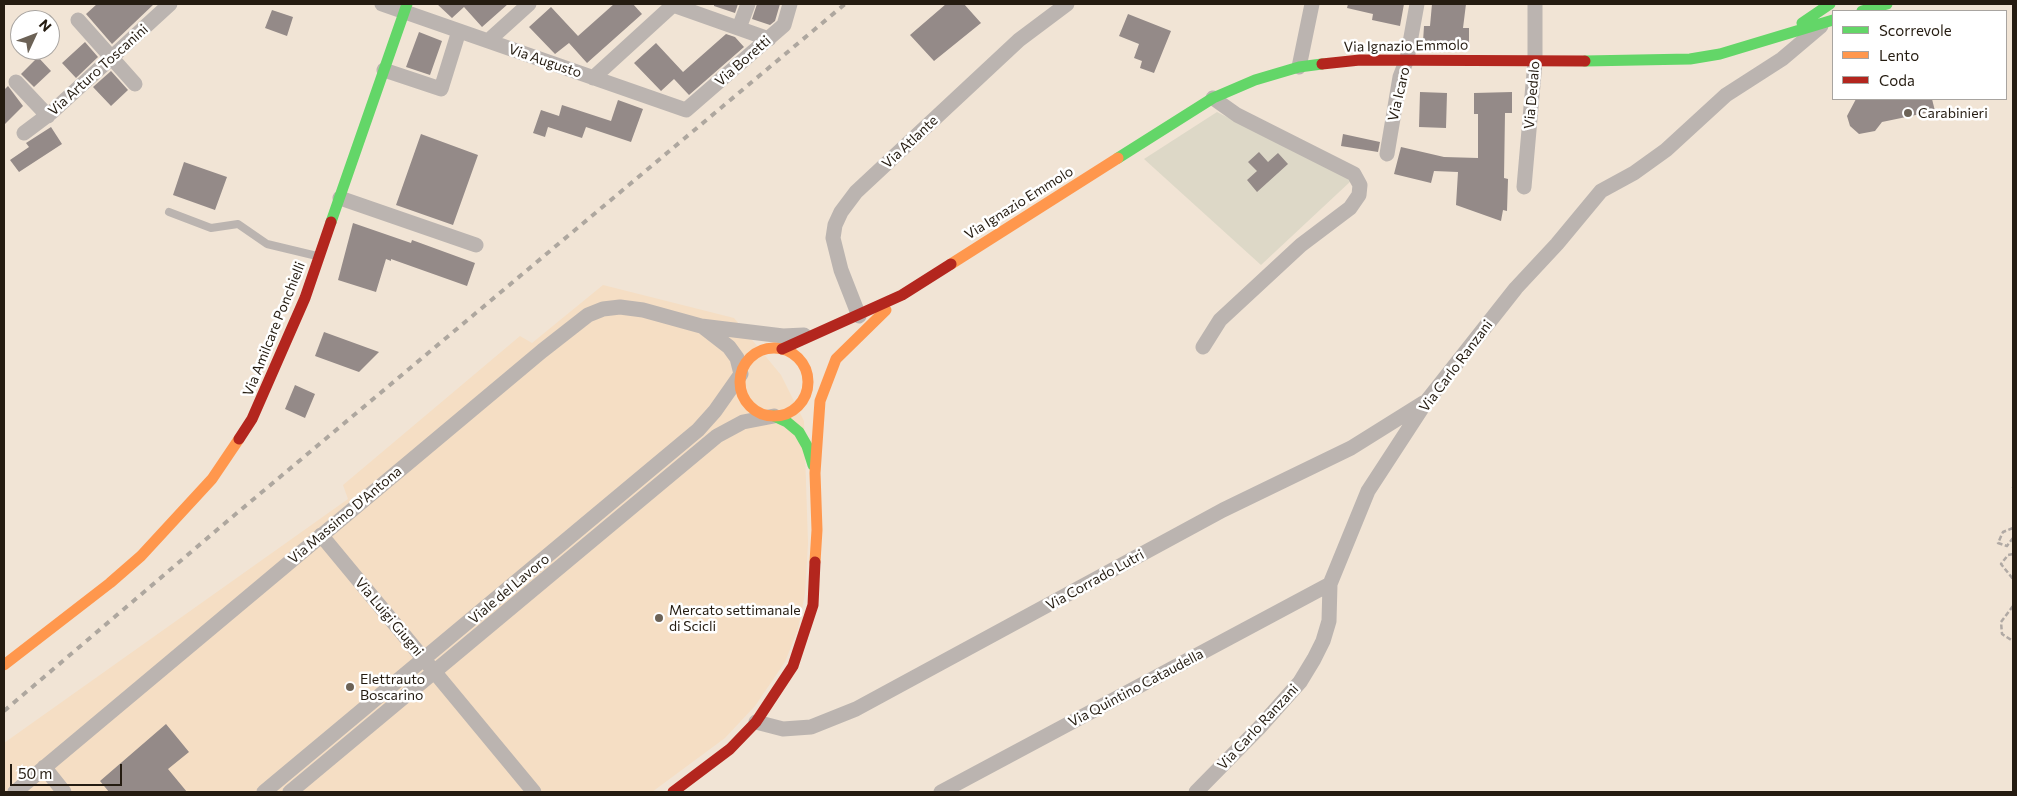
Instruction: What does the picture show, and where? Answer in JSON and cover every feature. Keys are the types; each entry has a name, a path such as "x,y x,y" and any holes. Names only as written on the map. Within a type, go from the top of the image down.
{"street":[{"name":"Via Arturo Toscanini","path":"24,133 48,116 170,4"},
{"name":"Via Augusto","path":"382,4 406,8 459,31 686,110"},
{"path":"488,41 528,4"},
{"path":"593,78 672,4 701,9 739,28 769,39"},
{"path":"739,28 748,4"},
{"name":"Via Boretti","path":"686,110 784,25 790,4"},
{"name":"Via Atlante","path":"859,316 841,270 833,238 835,225 841,212 856,192 1005,54 1066,4"},
{"path":"1299,67 1312,4"},
{"name":"Via Icaro","path":"1387,154 1400,77 1407,59 1417,4"},
{"name":"Via Dedalo","path":"1524,187 1535,62 1535,4"},
{"path":"1790,32 1830,4"},
{"path":"1865,10 1881,5"},
{"name":"Via Amilcare Ponchielli","path":"4,666 128,567 175,521 212,479 252,418 291,333 406,8"},
{"path":"78,20 135,84"},
{"name":"Via Ignazio Emmolo","path":"902,295 1213,98 1255,80 1299,67 1360,60 1407,59 1535,62 1690,59 1720,54 1829,21"},
{"name":"Via Carlo Ranzani","path":"1196,792 1260,728 1300,682 1323,640 1329,621 1330,584 1368,491 1426,402 1516,288 1557,244 1601,191 1634,173 1666,150 1726,95 1796,49 1829,21"},
{"path":"384,70 441,89 459,31"},
{"path":"16,82 48,116"},
{"path":"1203,346 1220,320 1301,245 1350,208 1359,194 1360,185 1354,174 1237,114 1213,98"},
{"path":"340,198 476,245"},
{"path":"742,374 747,362 757,353 769,348 782,349 826,331 902,295"},
{"path":"290,792 717,436 743,422 787,413 798,406 849,344 902,295"},
{"name":"Via Massimo D'Antona","path":"15,792 321,535 588,315 603,309 620,307 643,310 702,326"},
{"path":"702,326 783,336 826,331"},
{"path":"702,326 729,347 737,358 742,374 743,394 748,402 764,414 787,422 799,432 807,446 815,473"},
{"path":"759,333 801,360 816,384 820,400"},
{"path":"673,792 730,749 756,722 793,666 804,638 812,605 817,530 815,473 820,400 836,359"},
{"path":"806,370 808,382 806,395"},
{"name":"Viale del Lavoro","path":"264,792 684,444 715,412 742,374"},
{"name":"Via Corrado Lutri","path":"756,722 784,729 811,728 856,709 1223,510 1351,448 1426,402"},
{"name":"Via Luigi Giugni","path":"321,535 534,792"},
{"name":"Via Quintino Cataudella","path":"941,792 1330,584"},
{"path":"44,768 64,792"}],"lane":[{"path":"169,212 211,228 238,224 267,244 319,257"}],"path":[{"path":"2013,528 2002,532 1998,543 2007,546 2013,538"},
{"path":"2013,554 2008,555 2001,564 2013,579"},
{"path":"2013,606 2001,622 2002,634 2013,641"}],"shaded area":[{"path":"1217,112 1352,180 1261,265 1144,159"},
{"path":"603,285 734,318 781,375 804,421 808,543 805,594 798,629 785,662 755,706 725,738 652,792 4,792 4,743 348,499 343,485 520,336 532,343"}],"building":[{"path":"97,4 154,4 112,44 86,14"},
{"path":"437,4 508,4 482,27 464,7 452,18"},
{"path":"614,4 633,4 642,14 587,63 569,43 555,54 529,27 551,7 578,36"},
{"path":"714,4 738,4 735,13 714,6"},
{"path":"757,4 780,4 775,21 770,25 752,19"},
{"path":"946,4 964,4 981,23 934,61 910,35"},
{"path":"1348,4 1404,4 1400,26 1372,20 1373,14 1347,8"},
{"path":"1432,4 1466,4 1463,28 1469,28 1469,44 1423,42 1424,26 1430,26"},
{"path":"272,10 293,17 287,36 265,28"},
{"path":"1128,14 1171,31 1154,73 1140,68 1142,61 1134,58 1139,44 1119,36"},
{"path":"419,32 442,41 430,75 406,67"},
{"path":"726,34 735,37 744,47 689,95 674,79 661,91 634,63 656,43 683,72"},
{"path":"85,42 98,57 76,78 62,63"},
{"path":"35,60 41,60 51,71 34,87 21,74"},
{"path":"111,71 128,90 111,106 93,87"},
{"path":"8,86 23,106 4,125 4,90"},
{"path":"1420,92 1447,93 1446,128 1419,127"},
{"path":"1512,92 1512,113 1505,113 1504,178 1508,179 1507,211 1503,210 1501,221 1456,205 1458,172 1434,171 1431,183 1394,174 1401,147 1444,157 1478,158 1478,114 1474,114 1474,93"},
{"path":"618,100 643,109 631,142 586,127 582,138 548,127 545,137 533,133 541,110 559,116 562,105 611,121"},
{"path":"1855,100 1932,100 1935,111 1882,122 1875,131 1859,134 1850,126 1847,116"},
{"path":"51,127 62,144 19,172 10,160 29,147 26,143"},
{"path":"421,134 478,155 453,225 396,205"},
{"path":"1343,134 1380,142 1378,152 1341,146"},
{"path":"1259,152 1268,162 1278,153 1288,164 1257,192 1247,180 1257,171 1248,162"},
{"path":"184,162 227,177 215,210 173,195"},
{"path":"353,223 411,243 412,240 475,263 467,286 391,259 391,261 386,259 376,292 338,280"},
{"path":"324,332 379,352 359,372 315,356"},
{"path":"295,385 315,394 305,418 285,409"},
{"path":"166,724 189,752 168,769 187,792 109,792 100,781"}],"railway":[{"path":"4,711 231,518 845,4"}],"traffic: fast":[{"path":"331,222 407,4"},
{"path":"1802,23 1830,4"},
{"path":"1866,10 1887,4"},
{"path":"1585,61 1690,59 1720,54 1832,20"},
{"path":"1118,158 1213,98 1255,80 1299,67 1322,64"},
{"path":"774,416 787,422 799,432 807,446 813,465"}],"traffic: slow":[{"path":"951,264 1118,158"},
{"path":"815,562 817,530 815,473 820,401 836,359 886,310"},
{"path":"774,348 787,351 798,358 805,369 808,382 805,395 798,406 787,413 774,416 761,413 750,406 743,395 740,382 743,369 750,358 761,351 774,348"},
{"path":"4,665 110,583 141,556 212,479 239,439"}],"traffic: jam":[{"path":"1322,64 1360,60 1585,61"},
{"path":"239,439 252,419 305,298 331,222"},
{"path":"782,349 902,295 951,264"},
{"path":"673,792 730,749 756,722 793,666 813,605 815,562"}],"place":[{"name":"Carabinieri","path":"1908,113"},
{"name":"Mercato settimanale di Scicli","path":"659,618"},
{"name":"Elettrauto Boscarino","path":"350,687"}]}
